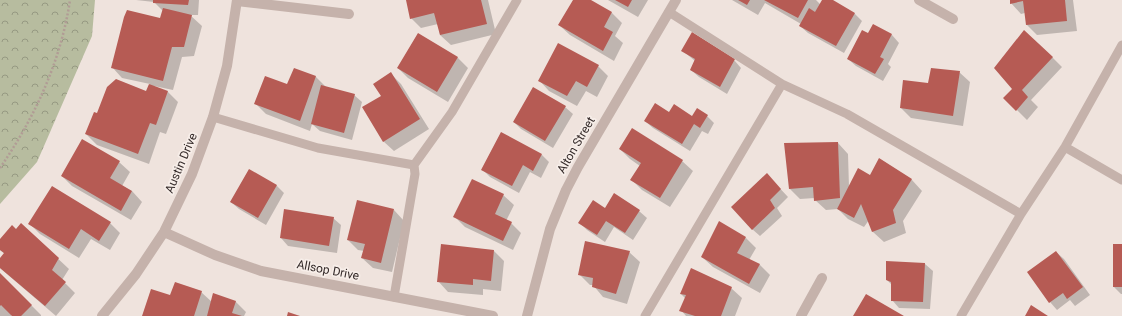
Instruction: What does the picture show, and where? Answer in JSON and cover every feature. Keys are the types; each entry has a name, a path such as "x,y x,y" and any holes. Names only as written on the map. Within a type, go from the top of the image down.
{"street":[{"name":"Alton Street","path":"527,316 550,229 563,196 578,167 676,0"},
{"path":"919,0 953,19"},
{"path":"237,1 350,14"},
{"name":"Austin Drive","path":"102,316 136,274 164,232 192,174 213,117 227,66 237,1"},
{"name":"Allsop Drive","path":"164,232 215,255 261,270 492,316"},
{"path":"802,316 822,278"}],"lane":[{"path":"394,296 414,174 414,165 452,112 517,0"},
{"path":"669,12 782,84 847,114 1021,214"},
{"path":"961,316 1021,214 1065,147 1122,45"},
{"path":"645,316 782,84"},
{"path":"213,117 318,148 414,165"},
{"path":"1065,147 1122,180"}],"path":[{"path":"0,168 16,145 33,114 48,80 62,42 70,0"}],"green space":[{"path":"0,0 95,0 92,36 37,162 0,204"}],"building":[{"path":"153,0 189,0 188,5 153,3"},
{"path":"406,0 481,0 487,24 440,35 434,13 410,19"},
{"path":"573,0 591,0 612,12 604,27 613,32 603,51 558,25"},
{"path":"615,0 632,0 628,7"},
{"path":"738,0 750,0 747,5"},
{"path":"764,0 808,0 798,18"},
{"path":"822,0 833,0 855,13 836,46 799,26 809,8 815,12"},
{"path":"1010,0 1065,0 1067,21 1026,25 1023,1 1010,4"},
{"path":"163,8 192,15 184,47 172,47 163,81 111,68 127,10 160,18"},
{"path":"873,24 892,34 880,57 884,59 875,74 847,59 862,30 868,33"},
{"path":"1024,30 1053,57 1022,90 1028,97 1016,111 1003,98 1012,89 994,68"},
{"path":"692,32 735,59 720,87 690,70 695,59 681,51"},
{"path":"418,33 458,57 437,92 397,68"},
{"path":"558,43 599,65 587,87 576,81 567,96 538,81"},
{"path":"294,68 316,76 300,121 254,104 265,76 287,84"},
{"path":"931,68 960,71 953,116 900,108 903,80 928,83"},
{"path":"391,72 420,119 383,142 362,107 381,96 373,84"},
{"path":"116,79 146,91 149,84 168,91 156,125 150,123 138,154 85,134 94,112 97,113 107,87"},
{"path":"321,85 355,94 344,133 311,124"},
{"path":"533,87 566,106 545,141 513,122"},
{"path":"655,103 669,112 674,104 692,116 697,108 708,115 700,128 694,124 682,144 644,121"},
{"path":"632,128 683,160 660,198 630,180 641,163 619,149"},
{"path":"501,132 542,154 533,171 523,165 512,186 481,170"},
{"path":"82,139 120,161 110,178 132,191 121,211 61,176"},
{"path":"838,142 840,198 814,201 813,187 789,189 784,143"},
{"path":"879,158 912,179 893,210 896,223 872,232 861,204 854,218 837,209 858,168 870,175"},
{"path":"249,169 277,185 258,218 230,202"},
{"path":"767,173 781,189 770,200 775,208 752,230 731,207"},
{"path":"472,179 504,194 495,214 512,222 503,241 453,217"},
{"path":"52,186 111,222 99,241 81,229 69,249 28,224"},
{"path":"614,193 640,210 625,233 606,221 597,235 578,223 593,200 605,208"},
{"path":"357,200 394,209 381,263 361,258 365,244 347,240"},
{"path":"284,209 334,217 329,246 280,238"},
{"path":"719,221 746,237 737,253 760,264 749,284 701,257"},
{"path":"21,223 59,258 52,270 66,282 45,306 0,268 0,258 4,253 0,250 0,239 12,225 16,229"},
{"path":"585,241 630,251 616,294 592,287 593,278 578,275"},
{"path":"441,244 494,250 491,281 473,279 473,285 437,282"},
{"path":"1113,244 1122,244 1122,287 1113,287"},
{"path":"1056,251 1083,287 1067,299 1063,293 1049,303 1027,272"},
{"path":"886,261 925,263 923,302 891,301 891,282 886,280"},
{"path":"691,268 732,287 721,316 695,316 679,311 686,295 680,294"},
{"path":"0,273 32,305 21,316 12,316 1,305 0,306"},
{"path":"175,282 202,291 194,316 142,316 151,289 170,295"},
{"path":"213,293 236,301 232,313 242,316 207,316"},
{"path":"866,294 904,316 853,316"},
{"path":"1031,305 1048,316 1025,316"},
{"path":"288,312 300,316 287,316"}]}
